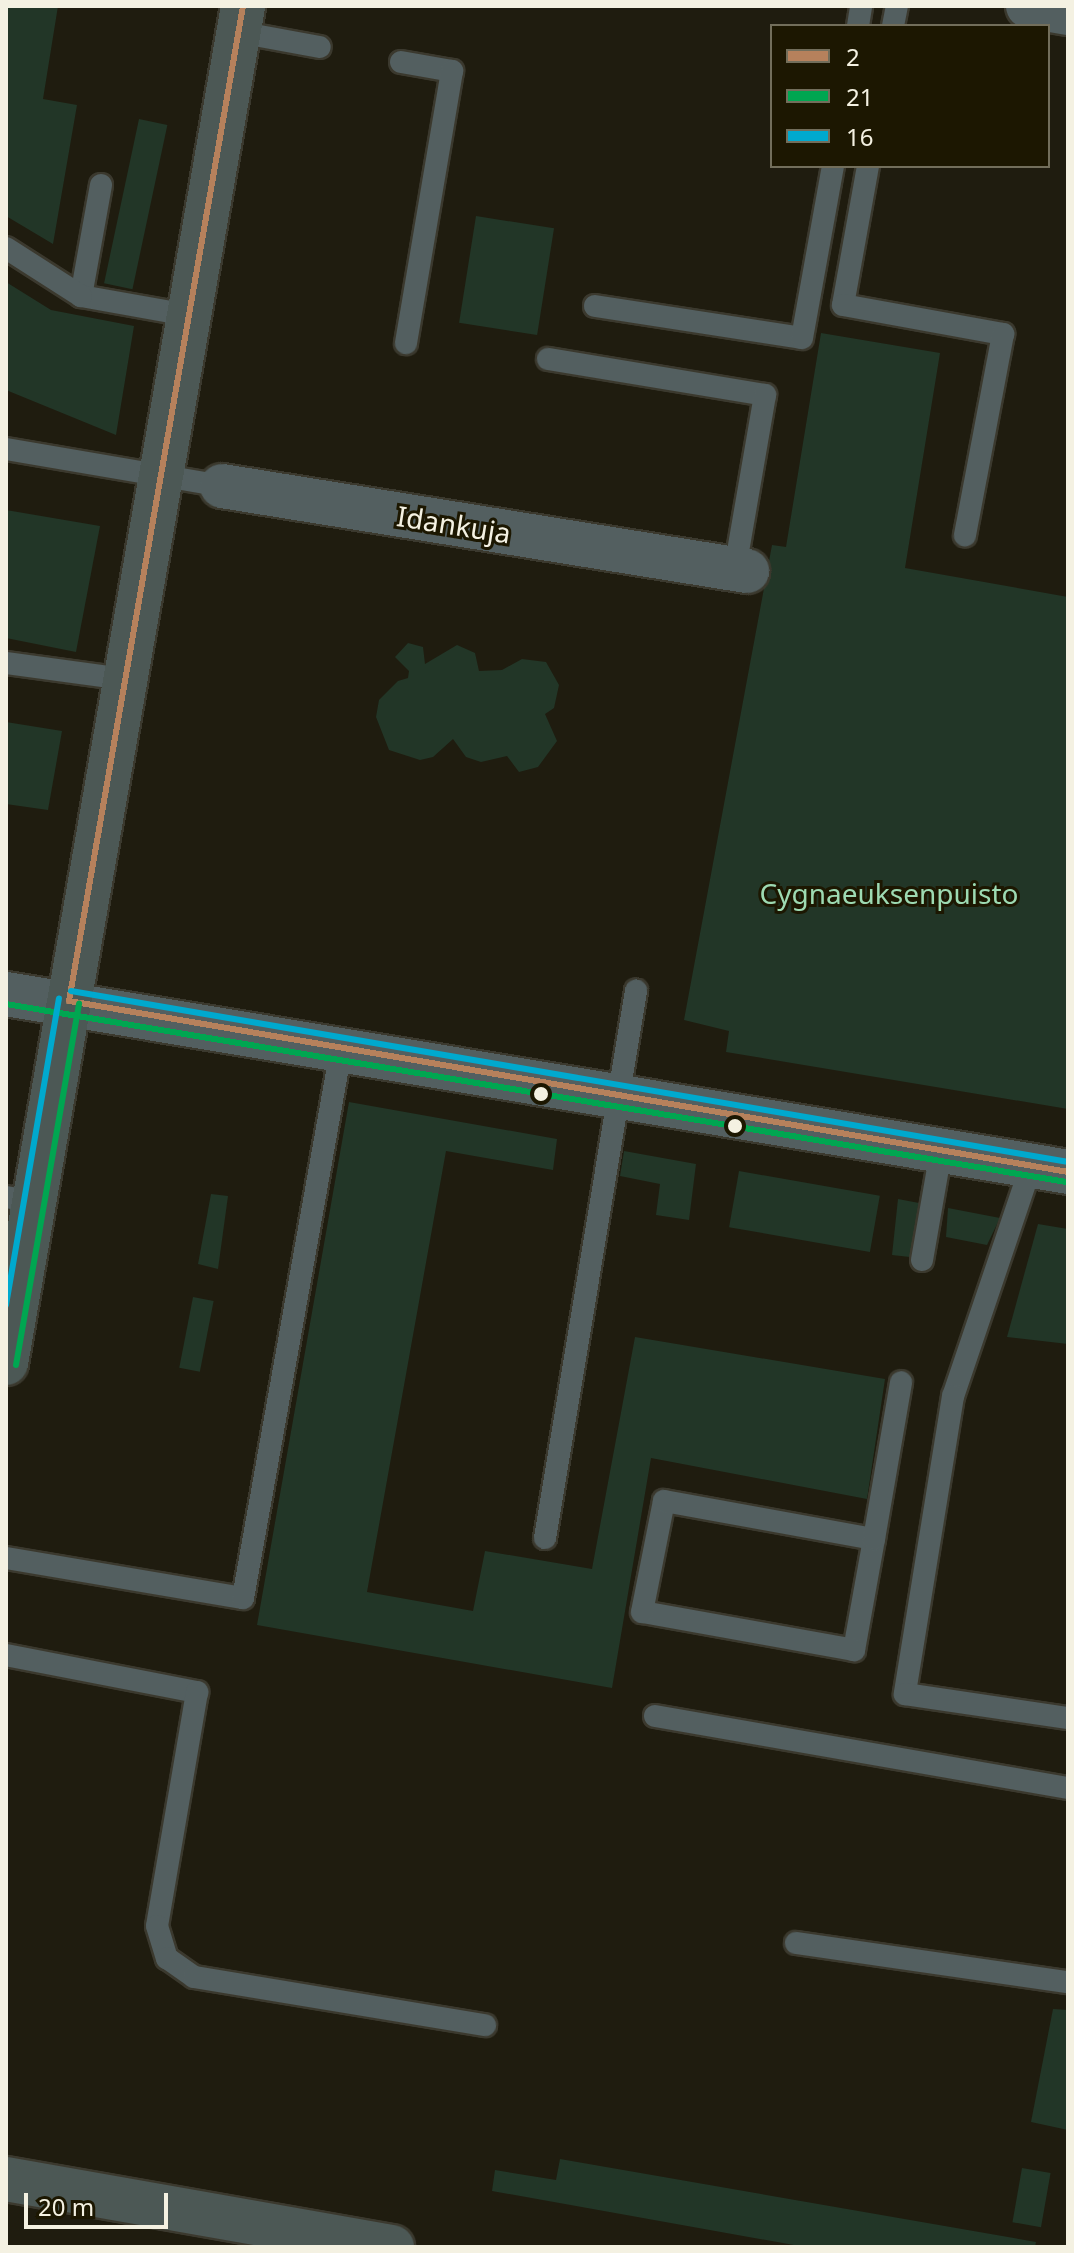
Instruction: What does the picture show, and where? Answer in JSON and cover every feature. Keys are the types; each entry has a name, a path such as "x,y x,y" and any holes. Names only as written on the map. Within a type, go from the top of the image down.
{"main road":[{"path":"6,1363 20,1200 69,1001 240,19"},
{"path":"6,2179 392,2247"}],"street":[{"path":"1028,6 1068,13"},
{"name":"Idankuja","path":"222,486 741,570"},
{"path":"6,994 69,1001 1049,1169"}],"lane":[{"path":"240,19 320,47"},
{"path":"401,62 452,71 406,343"},
{"path":"595,306 802,338 833,168"},
{"path":"868,168 843,305 1003,334 965,535"},
{"path":"81,296 101,185"},
{"path":"6,248 81,296 188,315"},
{"path":"548,359 765,395 741,570"},
{"name":"Idankuja","path":"6,449 222,486"},
{"path":"6,663 125,679"},
{"path":"545,1538 621,1098 636,991"},
{"path":"6,1558 243,1598 341,1050"},
{"path":"922,1260 941,1151"},
{"path":"1049,1169 953,1396 905,1694 1068,1718"},
{"path":"874,1539 664,1501 642,1612 854,1650 874,1539 901,1382"},
{"path":"6,1655 197,1692 157,1926 167,1958 194,1977 485,2025"},
{"path":"655,1716 1068,1788"},
{"path":"796,1943 1068,1982"}],"green space":[{"path":"6,6 58,6 43,99 77,105 53,244 6,216"},
{"path":"139,119 167,125 132,289 104,283"},
{"path":"476,216 554,228 537,335 459,323"},
{"path":"6,282 51,310 134,326 116,435 6,390"},
{"name":"Cygnaeuksenpuisto","path":"821,333 940,353 905,568 1068,597 1068,1109 726,1052 729,1031 684,1020 772,545 786,547"},
{"path":"6,510 100,526 76,652 6,638"},
{"path":"408,643 423,647 425,664 457,645 475,653 479,671 502,670 522,659 546,662 559,685 554,708 545,714 557,741 538,767 519,772 507,756 481,762 466,757 453,739 433,757 420,760 389,750 376,717 379,700 398,681 408,678 409,671 395,657"},
{"path":"6,722 62,731 48,810 6,804"},
{"path":"349,1102 557,1139 553,1170 446,1151 367,1592 473,1611 485,1551 592,1569 635,1337 885,1379 867,1499 651,1458 612,1688 257,1625"},
{"path":"624,1151 696,1164 689,1220 656,1215 660,1184 620,1176"},
{"path":"739,1171 880,1196 870,1252 729,1227"},
{"path":"211,1194 228,1196 218,1269 198,1264"},
{"path":"898,1199 919,1203 910,1257 892,1255"},
{"path":"948,1208 1000,1218 987,1245 946,1237"},
{"path":"1038,1224 1068,1229 1068,1344 1007,1337"},
{"path":"193,1297 214,1301 200,1372 179,1368"},
{"path":"1053,2009 1068,2010 1068,2130 1031,2122"},
{"path":"560,2159 1036,2242 1035,2247 805,2247 492,2191 495,2170 556,2180"},
{"path":"1022,2168 1051,2173 1041,2227 1012,2222"}],"transit line":[{"name":"2","path":"69,1001 243,6"},
{"name":"16","path":"71,991 1068,1162"},
{"name":"16","path":"6,1305 59,999"},
{"name":"2","path":"69,1001 1068,1172"},
{"name":"21","path":"16,1365 79,1003"},
{"name":"21","path":"6,1004 1066,1182"}]}
